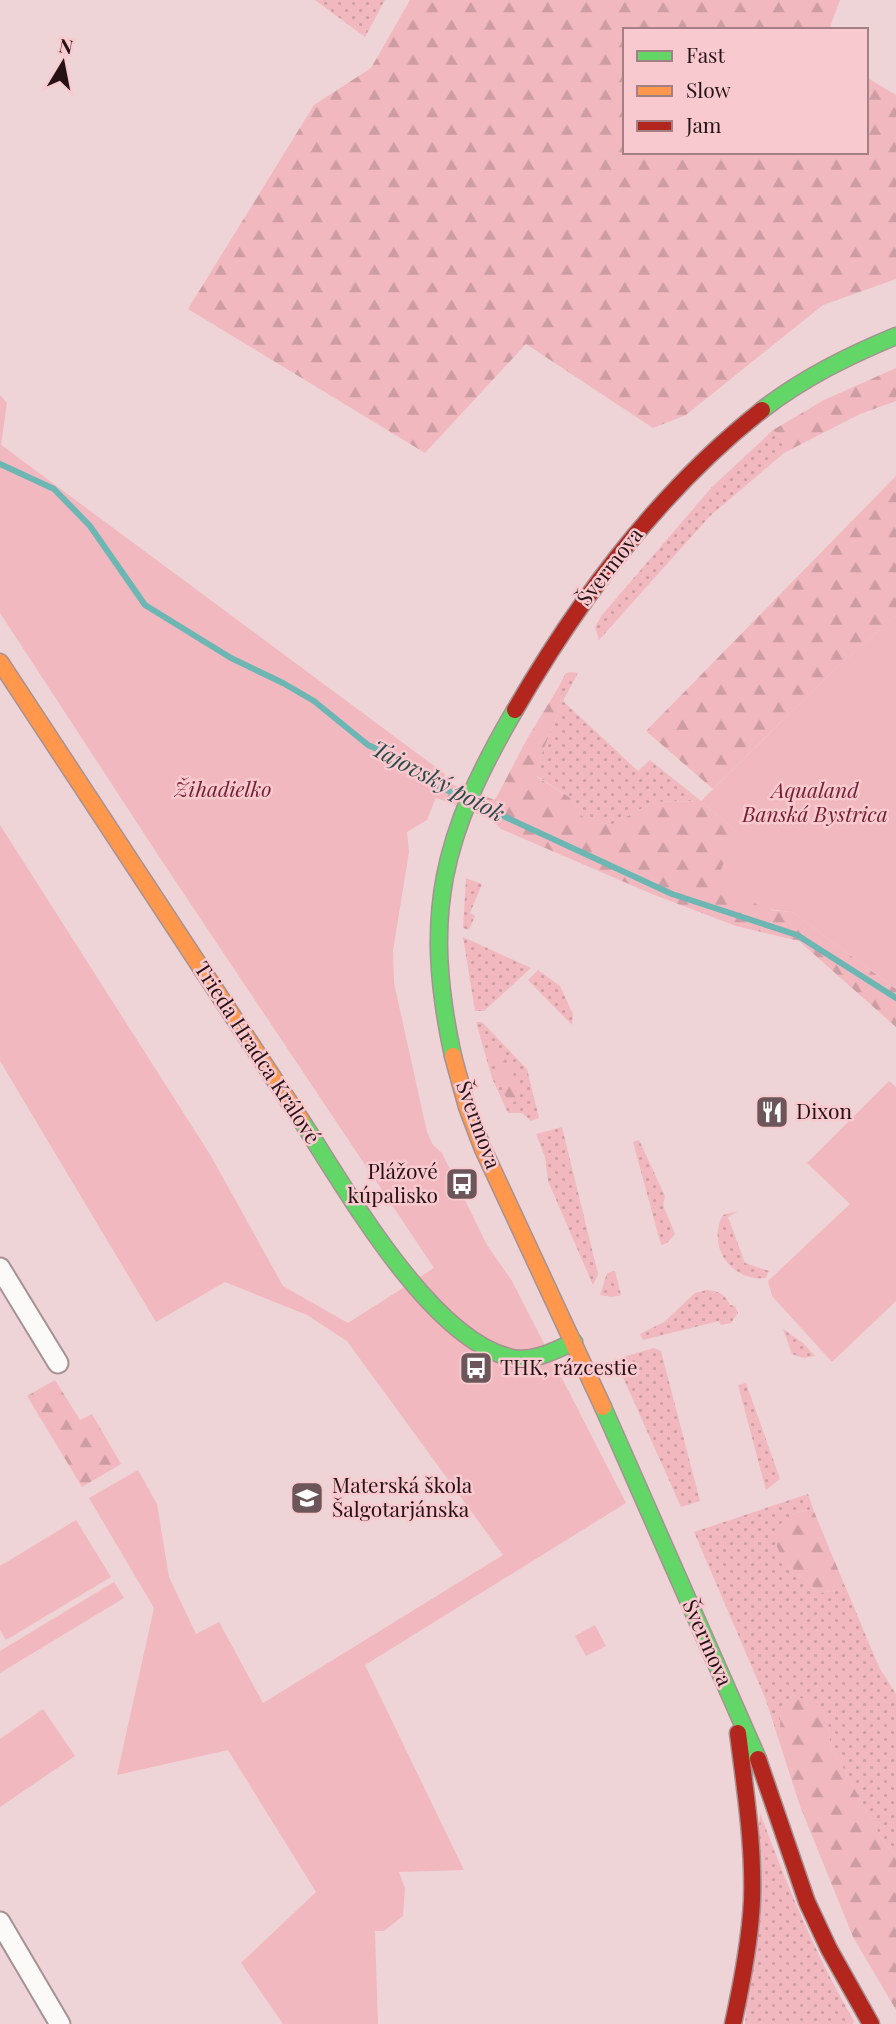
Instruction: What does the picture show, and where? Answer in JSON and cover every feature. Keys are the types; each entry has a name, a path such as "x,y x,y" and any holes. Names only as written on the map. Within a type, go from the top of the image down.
{"street":[{"name":"Švermova","path":"871,2024 831,1954 807,1902 760,1764 574,1342 477,1134 454,1054 439,968 438,927 446,858 485,759 562,631 626,545 657,508 756,414 841,359 896,336"},
{"name":"Trieda Hradca Králové","path":"0,662 359,1209 415,1287 452,1323 478,1342 501,1354 527,1359 574,1342"},
{"path":"0,1268 58,1363"},
{"path":"733,2024 749,1934 752,1884 748,1814 735,1707"},
{"path":"0,1922 60,2024"}],"green space":[{"path":"315,0 385,0 365,37"},
{"path":"410,0 840,0 830,28 623,28 623,154 868,154 868,78 896,95 896,279 823,305 686,415 653,428 526,344 425,453 188,309 314,105 371,68"},
{"path":"896,368 896,401 860,414 784,453 784,439 773,430 824,400"},
{"path":"0,395 7,403 1,445 0,444"},
{"path":"773,430 784,439 784,453 710,516 599,640 595,627 602,615 712,487"},
{"name":"Žihadielko","path":"0,444 445,774 427,820 407,832 409,852 393,951 394,983 427,1132 433,1145 442,1153 487,1245 512,1281 626,1503 365,1665 464,1870 399,1872 405,1888 403,1916 384,1931 375,1931 378,2024 283,2024 241,1963 316,1892 228,1750 117,1775 154,1608 89,1498 138,1470 157,1504 169,1577 196,1634 219,1622 263,1703 503,1555 347,1341 307,1315 225,1282 156,1322 0,1061 0,825 211,1156 283,1286 348,1323 434,1268 0,613"},
{"path":"0,447 437,779 495,800 558,688 562,693 558,714 537,765 537,777 569,797 583,817 611,825 654,802 701,801 738,833 770,910 792,912 896,989 896,1027 799,941 736,926 652,894 501,829 491,819 429,795"},
{"path":"896,476 896,615 834,670 713,789 646,731"},
{"name":"Aqualand Banská Bystrica","path":"896,615 896,989 792,912 768,909 713,886 738,833 701,801 834,670"},
{"path":"566,673 578,673 563,701 638,771 650,760 701,801 654,802 611,825 583,817 569,797 537,776 537,765 558,714 562,693 558,688"},
{"path":"466,878 482,884 470,913 475,916 469,930 463,928"},
{"path":"463,937 531,968 484,1011 475,1011"},
{"path":"538,970 560,986 573,1014 572,1025 528,980"},
{"path":"476,1022 482,1022 527,1069 539,1118 531,1121 522,1113 508,1113 492,1078"},
{"path":"489,1045 501,1053 514,1075 520,1098 511,1104 503,1092"},
{"path":"889,1081 896,1087 896,1301 832,1362 772,1296 768,1281 850,1204 807,1163"},
{"path":"562,1127 598,1274 593,1285 548,1181 545,1157 536,1134"},
{"path":"639,1140 665,1196 663,1205 675,1234 667,1243 661,1245 633,1142"},
{"path":"738,1211 728,1217 745,1263 769,1271 766,1278 753,1278 742,1274 725,1259 720,1249 719,1226 723,1215"},
{"path":"615,1271 621,1295 600,1295 607,1273"},
{"path":"707,1290 721,1294 730,1305 735,1306 738,1313 731,1323 721,1325 719,1321 643,1340 640,1334 664,1322 695,1293"},
{"path":"783,1329 803,1343 815,1356 803,1358 792,1354"},
{"path":"654,1348 661,1351 700,1501 681,1507 618,1366 620,1358"},
{"path":"55,1380 80,1420 92,1414 121,1464 82,1487 27,1396"},
{"path":"746,1383 780,1479 766,1490 738,1385"},
{"path":"808,1494 813,1509 792,1514 787,1564 820,1593 835,1590 842,1579 879,1667 896,1694 896,1855 886,1846 830,1744 828,1723 793,1695 781,1708 779,1741 766,1700 694,1532"},
{"path":"813,1509 842,1579 835,1590 820,1593 787,1564 777,1547 778,1526 792,1514"},
{"path":"76,1520 111,1577 6,1640 0,1630 0,1566"},
{"path":"114,1582 124,1598 0,1673 0,1651"},
{"path":"595,1625 606,1646 586,1656 575,1636"},
{"path":"793,1695 812,1702 828,1723 830,1744 886,1846 896,1855 896,2010 853,1937 800,1806 779,1741 781,1708"},
{"path":"43,1709 75,1756 0,1807 0,1739"},
{"path":"760,1813 802,1919 854,2021 853,2024 745,2024"}],"waterway":[{"name":"Tajovský potok","path":"0,464 54,489 90,526 145,605 231,658 314,701 368,745 408,763 434,784 462,797"},
{"name":"Tajovský potok","path":"475,803 672,894 797,935 896,998"}],"traffic: fast":[{"path":"762,410 826,368 896,336"},
{"path":"453,1056 439,959 445,876 455,837 470,797 515,710"},
{"path":"301,1120 393,1258 421,1293 451,1323 482,1346 513,1358 537,1357 574,1342"},
{"path":"603,1407 758,1759"}],"traffic: slow":[{"path":"0,662 301,1120"},
{"path":"453,1056 467,1107 483,1149 603,1407"}],"traffic: jam":[{"path":"515,710 567,627 624,548 689,475 762,410"},
{"path":"733,2024 745,1962 752,1901 750,1838 738,1733"},
{"path":"758,1759 807,1902 829,1949 871,2024"}],"place":[{"name":"Dixon","path":"772,1112"},
{"name":"Plážové kúpalisko","path":"462,1184"},
{"name":"THK, rázcestie","path":"476,1368"},
{"name":"Materská škola Šalgotarjánska","path":"307,1498"}]}
